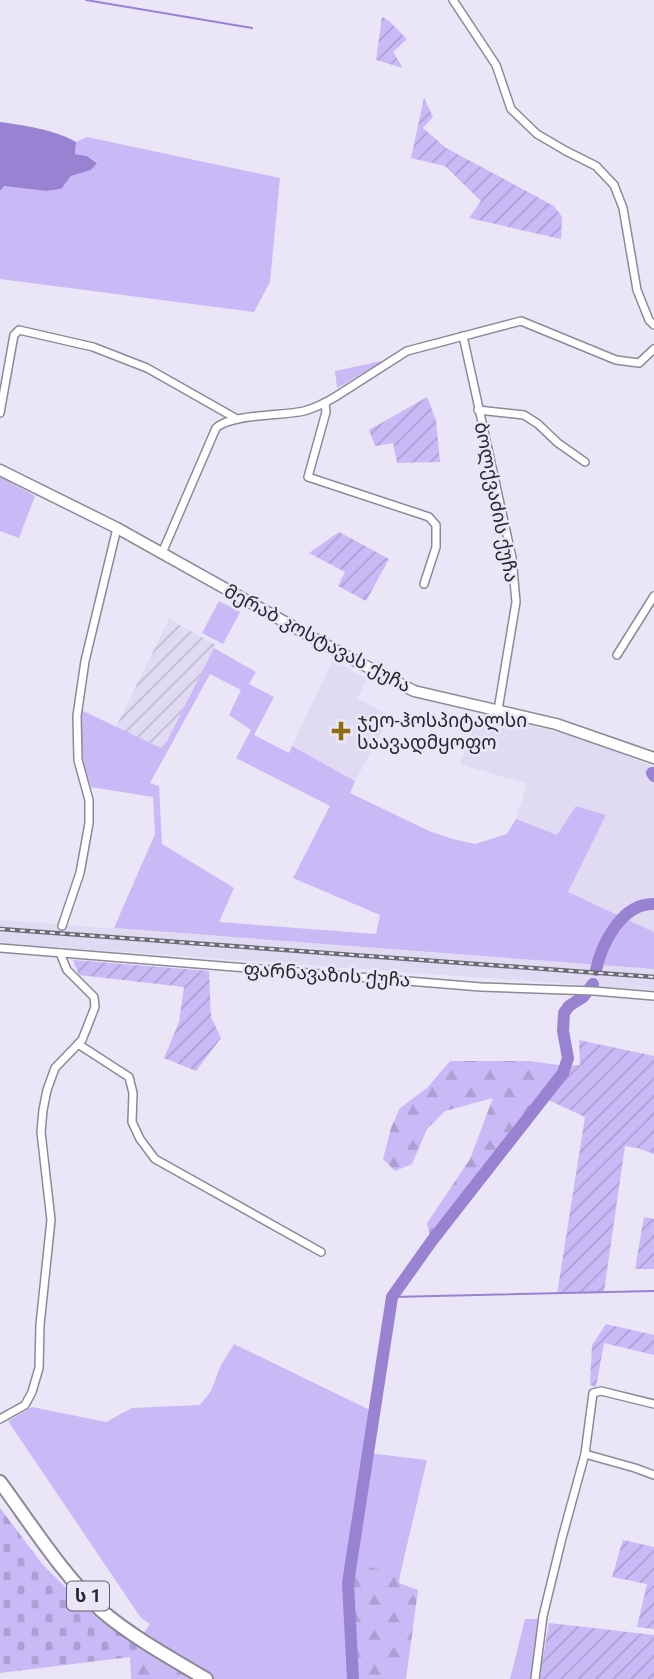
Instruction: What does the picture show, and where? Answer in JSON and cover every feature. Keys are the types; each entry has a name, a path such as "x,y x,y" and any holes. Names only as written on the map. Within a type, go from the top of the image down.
{"highway":[{"name":"ს 1","path":"0,1482 59,1561 102,1611 139,1639 206,1679"}],"main road":[{"name":"მერაბ კოსტავას ქუჩა","path":"0,470 117,528 414,691 556,724 654,758"}],"street":[{"path":"453,0 496,65 511,109 537,134 596,166 614,185 623,208 637,290 649,320 654,325"},
{"path":"162,554 216,428 221,424 237,419 304,411 325,403 407,351 521,321 616,360 639,363 654,349"},
{"path":"0,413 14,335 19,330 93,347 147,368 237,419"},
{"name":"ბოლქვაძის ქუჩა","path":"463,337 512,558 516,602 498,710"},
{"path":"325,403 326,412 308,477 429,517 436,525 436,547 424,583"},
{"path":"478,410 524,415 584,462"},
{"path":"62,926 80,873 89,823 89,800 78,760 77,716 85,662 117,528"},
{"path":"617,655 654,596"},
{"name":"ფარნავაზის ქუჩა","path":"0,948 481,987 584,990 654,996"},
{"path":"0,1419 25,1405 39,1368 40,1325 51,1220 41,1132 47,1090 55,1069 82,1040 94,1007 94,997 67,970 60,953"},
{"path":"78,1044 129,1077 133,1093 132,1122 155,1159 321,1252"},
{"path":"535,1679 543,1616 585,1454 593,1393 601,1391 654,1404"},
{"path":"585,1454 654,1475"}],"shaded area":[{"path":"0,122 59,134 76,142 75,154 87,156 97,163 91,170 71,176 61,189 46,191 4,186 0,191"},
{"path":"169,619 216,645 163,749 116,727"},
{"name":"ჯეო-ჰოსპიტალსი საავადმყოფო","path":"333,660 367,679 357,698 390,716 355,781 292,746"},
{"path":"479,713 564,734 654,767 654,932 568,892 606,815 577,806 557,835 516,819 527,784 460,764"},
{"path":"0,920 654,969 654,990 0,943"}],"green space":[{"path":"382,17 407,39 393,52 403,68 376,60"},
{"path":"424,98 433,117 423,128 446,148 554,206 562,217 561,239 469,218 481,201 445,166 411,158"},
{"path":"87,137 280,178 270,282 254,312 0,279 0,191 4,186 46,191 61,189 71,176 91,170 97,162 87,156 75,154 76,142"},
{"path":"386,360 337,388 335,371"},
{"path":"427,397 436,420 440,462 397,463 393,443 375,446 369,430"},
{"path":"0,477 35,496 19,538 0,531"},
{"path":"339,532 389,559 366,601 338,586 345,572 309,553"},
{"path":"219,601 240,612 223,644 202,633"},
{"path":"214,648 256,672 249,684 274,697 254,735 289,753 292,746 355,781 350,793 429,831 475,844 507,834 516,819 557,835 576,806 606,815 568,892 654,932 654,969 114,928 155,834 153,797 91,787 82,757 81,710 163,749","holes":["210,674 241,690 229,715 251,730 236,758 330,806 293,878 380,915 376,934 219,922 234,888 162,844 159,786 150,783"]},
{"path":"73,960 209,971 211,1017 221,1038 196,1071 164,1058 179,1022 184,987 79,975"},
{"path":"579,1040 654,1056 654,1154 625,1146 604,1292 557,1294 585,1117 544,1098 566,1066 580,1065"},
{"path":"450,1061 529,1061 566,1066 559,1079 431,1242 427,1223 470,1159 493,1098 445,1111 427,1129 412,1164 395,1171 383,1159 391,1128 400,1108 427,1088"},
{"path":"644,1217 654,1219 654,1269 635,1269"},
{"path":"606,1324 654,1335 654,1355 604,1343 596,1387 590,1385 592,1345"},
{"path":"234,1344 374,1412 368,1453 427,1460 400,1575 351,1563 348,1583 353,1679 211,1679 142,1636 150,1624 141,1618 8,1421 32,1407 106,1422 132,1408 200,1405 211,1391 221,1365"},
{"path":"0,1508 43,1565 98,1619 139,1648 130,1657 0,1673"},
{"path":"623,1540 654,1547 654,1629 637,1627 647,1584 612,1577"},
{"path":"351,1562 400,1575 399,1583 418,1590 406,1679 353,1679 348,1583"},
{"path":"525,1619 539,1619 531,1679 510,1679"},
{"path":"549,1623 654,1635 654,1679 539,1679"},
{"path":"139,1648 191,1679 131,1679 130,1657"}],"waterway":[{"path":"86,0 252,28"},
{"path":"596,970 603,948 615,926 632,910 654,904"},
{"path":"353,1679 348,1583 392,1297 431,1242 563,1073 568,1058 563,1031 564,1013 569,1006 583,997 593,984"},
{"path":"392,1297 654,1291"}],"railway":[{"path":"0,929 654,977"}],"place":[{"name":"ჯეო-ჰოსპიტალსი საავადმყოფო","path":"341,731"}]}
